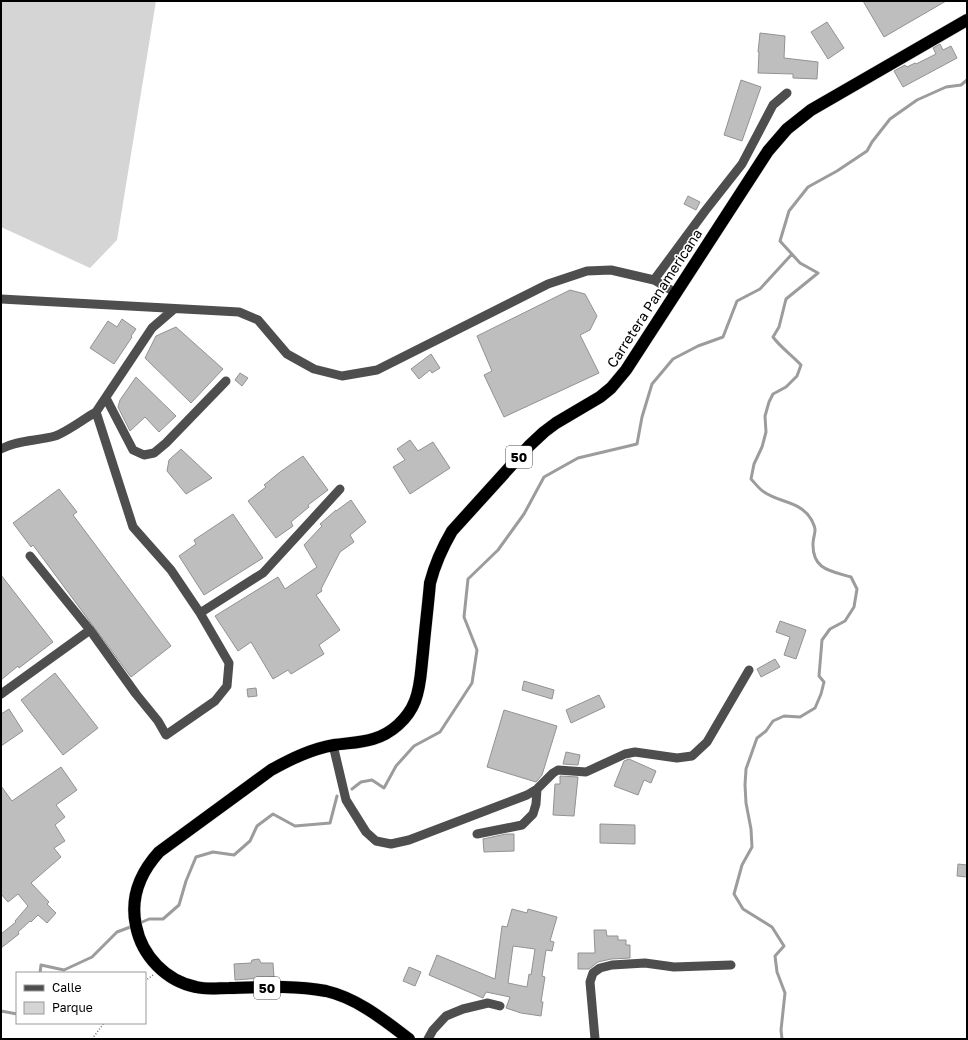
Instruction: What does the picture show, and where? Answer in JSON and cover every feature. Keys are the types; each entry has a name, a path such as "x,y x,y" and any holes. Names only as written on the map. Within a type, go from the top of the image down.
{"highway":[{"name":"Carretera Panamericana","path":"409,1039 384,1019 359,1004 328,992 310,988 209,989 195,987 182,982 165,972 151,959 143,947 137,932 134,905 138,884 143,873 159,852 271,770 298,756 333,745 372,740 382,736 397,726 409,712 415,701 420,678 430,583 437,558 449,536 461,521 529,446 544,432 556,423 600,397 619,379 768,151 787,129 811,110 967,20"}],"street":[{"path":"654,280 709,205 742,164 773,105 787,93"},
{"path":"1,299 240,312 258,320 286,354 314,369 342,376 377,370 548,284 587,271 611,270 654,280 676,293"},
{"path":"1,449 9,444 58,435 96,412 152,328 174,309"},
{"path":"106,398 133,450 144,455 154,453 166,443 226,381"},
{"path":"30,556 90,630 136,694 158,721 166,735 215,700 227,686 228,663 200,613 171,570 133,527 96,412"},
{"path":"200,613 263,573 340,489"},
{"path":"1,694 90,630"},
{"path":"333,745 346,800 366,832 376,841 391,844 409,840 527,795 537,789 558,770 586,772 625,754 635,752 677,758 692,756 707,742 749,670"},
{"path":"477,834 522,825 533,814 536,804 537,789"},
{"path":"595,1039 590,982 593,973 600,968 612,965 645,963 674,967 731,965"},
{"path":"428,1039 433,1030 446,1016 488,1003 500,1006"}],"path":[{"path":"92,1039 103,1024"}],"green space":[{"path":"1,1 156,1 117,240 90,268 1,227"}],"building":[{"path":"863,1 946,1 884,37"},
{"path":"827,22 844,48 828,59 811,32"},
{"path":"760,33 785,36 784,58 818,62 817,79 793,78 793,74 758,73"},
{"path":"940,44 943,50 951,46 957,58 903,87 894,71 905,65 907,67 915,63 916,64 936,54 933,48"},
{"path":"741,80 761,87 742,141 724,135"},
{"path":"688,196 700,202 696,210 684,204"},
{"path":"570,290 585,294 597,316 590,330 580,335 599,373 504,417 484,375 492,371 477,336"},
{"path":"122,319 136,329 114,364 90,348 108,321 117,327"},
{"path":"176,327 223,369 191,403 145,358 156,336"},
{"path":"431,354 440,368 432,373 430,370 419,379 411,369"},
{"path":"240,373 248,378 242,386 235,380"},
{"path":"136,377 176,416 159,432 145,417 130,431 118,407 120,400"},
{"path":"410,440 418,451 433,442 450,468 410,494 393,467 405,460 397,449"},
{"path":"181,449 212,478 186,494 167,471 169,460"},
{"path":"303,456 328,490 308,505 309,507 291,522 293,526 276,538 248,501 266,487 264,485"},
{"path":"59,489 77,512 73,515 171,646 131,677 33,545 31,547 13,523"},
{"path":"351,500 366,522 350,535 354,542 340,552 321,589 322,591 316,595 340,630 319,645 324,654 291,674 288,670 273,679 251,642 238,651 215,616 278,577 285,589 317,567 304,545 322,526 320,524 336,510"},
{"path":"233,514 263,558 204,595 179,556 196,544 194,540"},
{"path":"1,575 53,642 19,668 18,666 1,680"},
{"path":"780,621 806,630 796,659 784,655 790,637 776,632"},
{"path":"775,659 780,667 761,677 757,669"},
{"path":"55,673 98,728 63,755 21,700"},
{"path":"524,681 554,690 552,699 522,690"},
{"path":"256,688 257,696 248,697 247,689"},
{"path":"599,695 605,707 571,723 566,710"},
{"path":"9,709 23,731 1,746 1,714"},
{"path":"504,710 557,726 542,775 536,782 487,767"},
{"path":"566,752 580,755 578,765 563,764"},
{"path":"629,759 656,771 651,783 644,780 638,795 614,786 624,761"},
{"path":"61,767 77,790 56,805 65,817 55,825 65,841 54,848 61,857 31,883 49,902 47,904 56,913 47,923 38,915 18,932 19,934 1,948 1,934 16,922 15,921 28,906 18,894 8,902 1,894 1,786 12,801"},
{"path":"560,776 578,777 574,816 553,815 555,784 560,784"},
{"path":"600,824 635,825 635,844 600,843"},
{"path":"506,834 514,834 514,851 484,852 483,839"},
{"path":"958,864 967,865 967,877 957,876"},
{"path":"512,909 527,913 528,909 557,917 550,941 554,942 552,951 546,950 542,976 545,977 541,1002 543,1002 541,1016 521,1013 506,1008 510,997 486,992 483,998 429,975 437,955 495,979 502,926 507,927","holes":["513,946 535,949 531,975 529,974 527,987 508,983"]},
{"path":"594,930 606,930 607,936 618,936 618,940 626,940 626,945 630,945 630,958 611,959 598,962 589,969 578,969 578,953 595,953"},
{"path":"259,959 261,963 273,963 274,977 235,980 234,964 251,963 252,960"},
{"path":"409,967 421,972 415,986 403,981"}],"waterway":[{"path":"782,1039 781,1030 785,993 777,972 775,956 784,946 772,927 743,909 734,894 742,865 752,847 751,829 746,803 746,769 757,738 766,731 773,721 784,716 800,717 815,708 824,682 819,676 822,640 830,629 845,621 854,607 857,589 851,577 830,571 819,564 814,552 813,543 815,529 811,519 806,513 796,505 770,496 759,488 751,479 754,464 762,447 766,432 765,416 769,402 773,394 786,387 797,376 801,365 779,345 773,337 779,327 786,299 818,273 800,263 780,241 789,211 808,187 837,171 867,151 890,119 917,100 946,87 961,85 967,80"},
{"path":"352,789 361,782 372,780 384,788 396,766 414,746 440,732 472,683 477,650 464,617 468,579 498,550 524,514 544,477 578,458 637,444 642,417 652,384 673,359 698,346 723,337 737,301 760,289 792,254"},
{"path":"138,924 149,919 163,919 179,905 186,881 196,857 213,852 234,855 250,841 257,826 273,814 295,826 330,823 337,796"},
{"path":"40,972 41,965 64,970 92,957 117,932 133,926"},
{"path":"1,1011 16,1014"}]}
